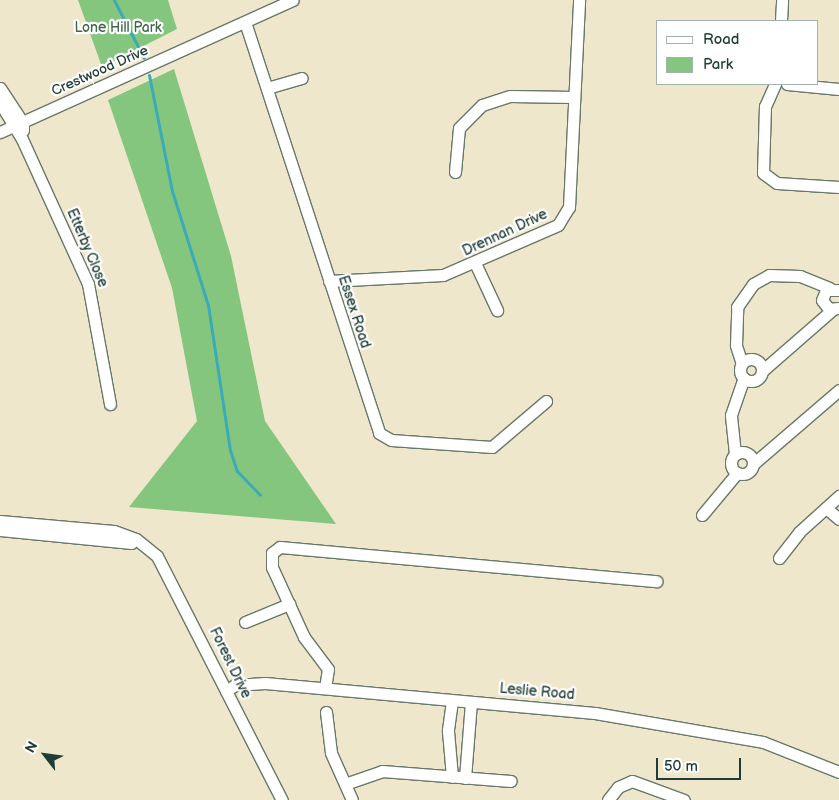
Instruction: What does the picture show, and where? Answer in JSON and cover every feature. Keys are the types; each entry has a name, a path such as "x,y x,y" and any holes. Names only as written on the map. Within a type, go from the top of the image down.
{"street":[{"name":"Crestwood Drive","path":"0,132 293,0"},
{"name":"Drennan Drive","path":"329,281 433,278 476,265 552,230 562,220 569,207 579,0"},
{"path":"781,20 782,0"},
{"name":"Essex Road","path":"245,22 376,428 384,437 492,447 546,401"},
{"path":"267,88 302,78"},
{"path":"775,85 765,106 763,173 777,183 839,187"},
{"path":"797,85 839,89"},
{"path":"0,88 23,122"},
{"path":"455,172 459,128 482,105 499,96 574,97"},
{"name":"Etterby Close","path":"0,103 11,127 22,139 88,284 110,404"},
{"name":"Etterby Close","path":"22,139 23,122"},
{"path":"476,265 497,310"},
{"path":"737,472 731,464 735,454 731,415 744,378 736,344 737,307 752,284 769,276 800,276 834,289 822,300 836,309 762,371 756,379 744,378"},
{"path":"742,364 755,360 762,371"},
{"path":"737,472 748,472 753,464 839,390"},
{"path":"735,454 746,452 753,464"},
{"path":"702,515 737,472"},
{"path":"779,558 799,532 839,496"},
{"path":"826,508 839,519"},
{"name":"Forest Drive","path":"0,521 114,531 142,545 167,568 226,691 282,800"},
{"path":"0,530 142,545"},
{"path":"325,688 328,669 289,604 270,558 280,547 656,581"},
{"path":"245,622 289,604"},
{"name":"Leslie Road","path":"226,691 248,683 575,710 724,734 778,747 839,772"},
{"path":"452,701 448,732 452,777"},
{"path":"465,778 472,702"},
{"path":"326,712 331,753 352,800"},
{"path":"345,784 382,771 511,781"},
{"path":"608,800 618,786 632,781 684,800"}],"green space":[{"name":"Lone Hill Park","path":"78,0 168,0 177,29 102,67"},
{"path":"174,69 231,256 265,421 336,524 129,507 197,421 172,288 108,100"}],"waterway":[{"path":"114,0 144,58"},
{"path":"149,75 172,191 208,305 230,450 237,471 260,495"}]}
